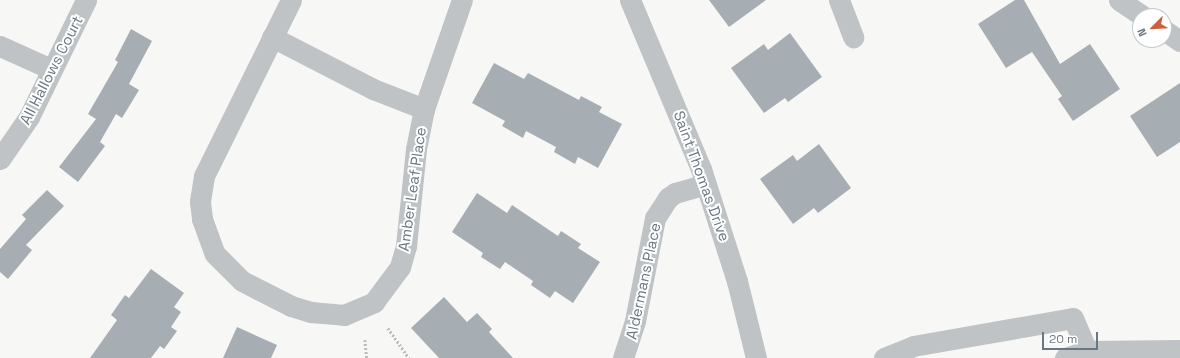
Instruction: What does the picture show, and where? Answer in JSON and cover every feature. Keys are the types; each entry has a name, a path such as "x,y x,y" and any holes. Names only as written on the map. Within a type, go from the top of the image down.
{"street":[{"name":"All Hallows Court","path":"0,159 29,117 51,69 86,0"},
{"name":"Amber Leaf Place","path":"291,0 204,176 200,202 206,235 224,265 242,281 291,306 329,315 351,314 374,302 393,280 406,246 414,161 424,109 462,0"},
{"name":"Saint Thomas Drive","path":"630,0 688,132 737,281 756,358"},
{"path":"839,0 853,36"},
{"path":"1119,0 1132,9"},
{"path":"272,38 373,89 424,109"},
{"path":"0,46 51,69"},
{"name":"Aldermans Place","path":"623,358 635,321 655,218 668,198 675,193 706,184"},
{"path":"884,358 913,346 1073,318 1087,351"},
{"path":"1065,358 1087,351 1180,350"}],"path":[{"path":"388,328 409,358"},
{"path":"365,340 368,358"}],"building":[{"path":"709,0 766,0 729,27"},
{"path":"1015,0 1024,0 1060,64 1090,44 1120,89 1073,121 1058,99 1062,96 1032,52 1006,68 978,24"},
{"path":"131,29 152,41 129,84 139,90 122,118 116,114 100,142 105,146 78,182 59,167 96,119 88,114 118,62 115,60"},
{"path":"790,33 822,77 788,102 785,98 764,113 731,68 764,44 768,50"},
{"path":"494,63 524,79 528,73 579,100 581,96 602,107 599,112 622,124 598,168 578,157 575,164 554,152 556,147 526,131 523,138 502,126 505,121 472,103"},
{"path":"1180,83 1180,142 1157,157 1130,116"},
{"path":"819,144 851,188 818,213 814,208 793,224 760,179 793,155 797,161"},
{"path":"47,190 64,206 26,245 32,250 8,279 0,272 0,249 26,219 22,215"},
{"path":"477,193 507,213 512,205 558,236 561,231 581,244 578,248 600,262 573,303 555,291 550,298 531,285 533,281 505,262 500,269 481,257 483,253 452,232"},
{"path":"151,269 184,293 174,307 181,312 171,327 177,331 164,349 160,346 151,358 90,358 117,320 111,315 125,295 129,298"},
{"path":"444,297 467,322 477,313 492,329 489,332 513,358 439,358 411,328"},
{"path":"237,327 277,345 271,358 223,358"}]}
